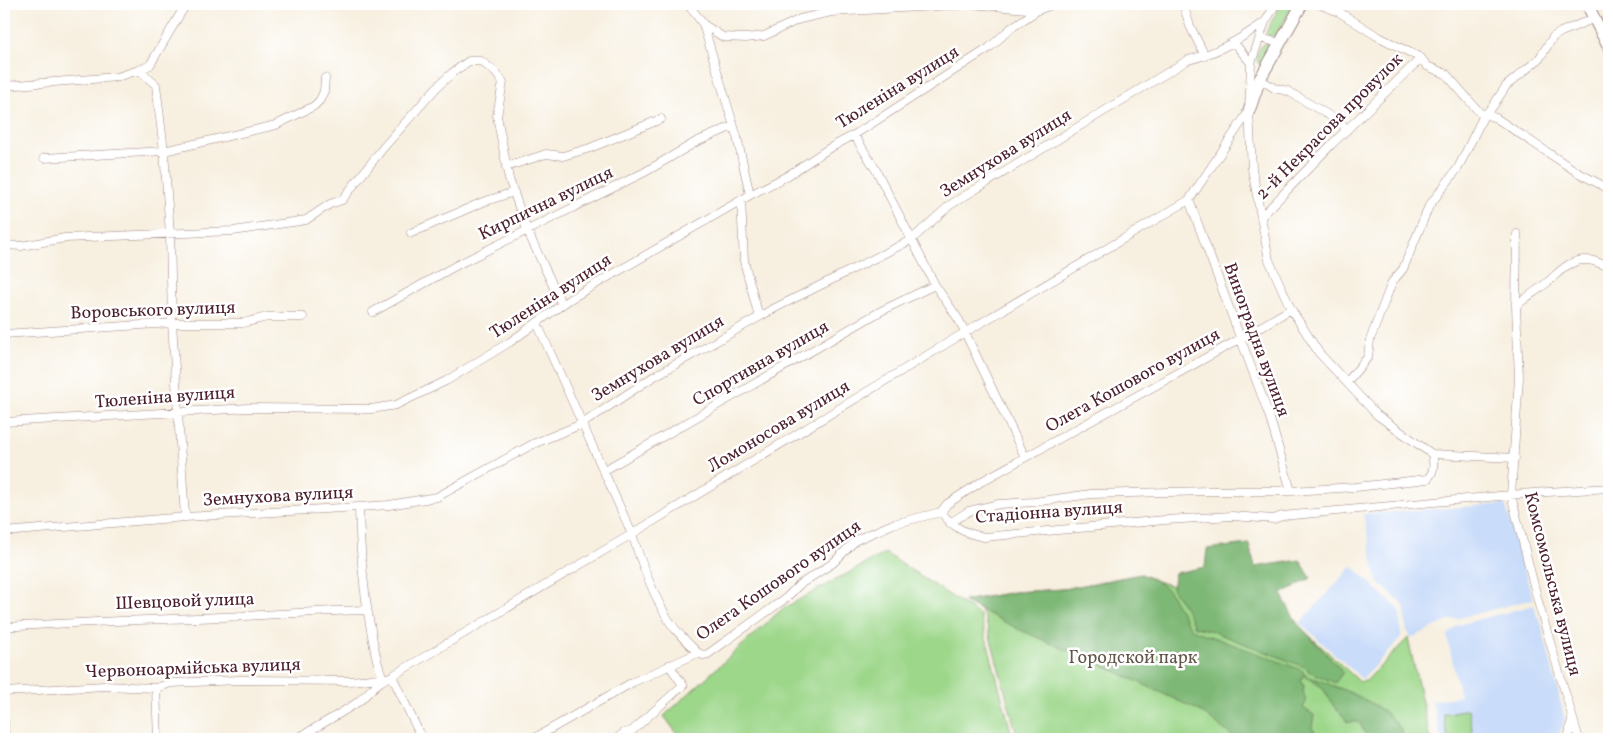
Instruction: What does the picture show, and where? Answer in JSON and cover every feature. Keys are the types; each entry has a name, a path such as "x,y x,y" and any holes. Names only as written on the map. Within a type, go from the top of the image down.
{"street":[{"path":"4,86 117,77 139,70 150,65 186,4"},
{"path":"686,4 703,24 723,37 746,38 764,36 800,19 831,12 971,4 1038,10"},
{"name":"Тюленіна вулиця","path":"4,422 249,408 371,409 396,405 446,381 510,342 562,305 741,200 787,176 989,48 1011,28 1038,10 1054,4"},
{"path":"1183,4 1190,26 1205,56"},
{"path":"1276,4 1265,22 1251,63 1249,111 1252,169 1269,260 1291,309 1319,353 1377,415 1432,454 1515,458"},
{"path":"1249,111 1260,79 1302,4"},
{"path":"1319,4 1339,12 1377,36 1421,58 1427,66 1446,74 1480,113 1496,118 1577,172 1609,189"},
{"path":"1587,4 1609,48"},
{"path":"1347,382 1368,357 1370,340 1392,282 1402,269 1429,206 1458,168 1485,115 1506,86 1539,59 1553,37 1595,18"},
{"name":"Земнухова вулиця","path":"4,532 185,517 389,505 436,497 533,444 582,424 653,377 760,317 911,240 950,205 1188,60 1205,56 1234,43 1265,22"},
{"path":"703,24 732,126 737,137 750,195"},
{"path":"1260,38 1280,43"},
{"path":"1234,43 1251,63"},
{"name":"2-й Некрасова провулок","path":"1261,217 1421,58"},
{"path":"4,244 21,246 65,238 233,232 306,220 330,204 342,200 377,155 436,88 452,73 469,61 481,61 495,72 503,82 496,116 506,167 528,230 562,305"},
{"path":"139,70 156,85 164,151 170,234 172,323 185,517"},
{"path":"44,158 164,151 276,124 314,106 320,100 324,91 325,78"},
{"path":"1260,79 1274,88 1288,91 1340,122 1347,130"},
{"name":"Ломоносова вулиця","path":"383,678 392,676 632,534 964,333 1189,200 1249,111"},
{"path":"506,167 546,154 563,156 590,148 661,119"},
{"name":"Кирпична вулиця","path":"373,312 457,265 645,172 696,142 732,126"},
{"path":"854,135 876,170 935,285 960,320 964,333 1025,457"},
{"path":"412,233 483,202 514,192"},
{"path":"741,200 744,261 760,317"},
{"name":"Виноградна вулиця","path":"1189,200 1269,415 1291,492"},
{"name":"Комсомольська вулиця","path":"1517,234 1516,306 1519,378 1512,495 1539,605 1579,739"},
{"path":"1516,306 1544,286 1561,268 1586,260 1609,266"},
{"name":"Спортивна вулиця","path":"604,471 881,311 935,285"},
{"name":"Олега Кошового вулиця","path":"533,739 633,682 698,654 708,654 786,598 799,585 833,563 856,540 893,524 941,512 947,504 1025,457 1240,340 1291,309"},
{"name":"Воровського вулиця","path":"4,334 172,323 243,323 267,317 302,317"},
{"path":"537,323 632,534 665,614 676,630 698,654"},
{"name":"Стадіонна вулиця","path":"1432,454 1433,470 1426,479 1372,486 1291,492 1209,491 1091,494 1034,502 999,504 970,511 950,523 969,534 984,537 1232,516 1274,519 1282,516 1609,488"},
{"path":"296,739 327,722 358,701 372,691 383,678 377,664 367,610 362,568 359,507"},
{"path":"941,512 950,523"},
{"name":"Шевцовой улица","path":"4,627 101,621 221,617 316,610 367,610"},
{"path":"616,739 624,733 632,731 683,685 669,665"},
{"path":"392,676 422,739"},
{"name":"Червоноармійська вулиця","path":"4,692 104,686 156,688 171,683 240,680 350,681 383,678"},
{"path":"156,688 158,739"},
{"name":"Комсомольська вулиця","path":"1568,739 1572,717"},
{"path":"4,721 5,739"}],"shaded area":[{"path":"1505,504 1533,599 1448,621 1411,638 1406,628 1404,606 1377,581 1363,514"},
{"path":"1352,566 1400,610 1401,638 1362,679 1300,623"},
{"path":"1534,605 1537,617 1540,619 1565,720 1557,739 1441,739 1432,701 1460,696 1447,636 1458,625"}],"green space":[{"path":"1281,4 1294,4 1277,34 1268,36 1267,30"},
{"path":"1265,43 1272,45 1263,62 1258,63 1258,52"},
{"path":"1249,544 1255,567 1300,560 1311,578 1281,594 1297,623 1343,672 1335,683 1308,671 1307,668 1302,666 1209,630 1194,627 1188,613 1172,588 1175,573 1205,567 1207,549"},
{"path":"885,553 980,615 1013,739 681,739 664,716 782,609"},
{"name":"Городской парк","path":"1141,574 1157,581 1299,626 1360,682 1366,681 1408,638 1430,739 1018,739 985,618 980,610 964,601 1014,592 1064,589"},
{"path":"1141,574 1157,581 1169,591 1191,629 1302,670 1305,675 1362,698 1377,706 1389,716 1399,726 1405,739 1364,739 1366,735 1359,722 1347,722 1335,708 1322,687 1303,675 1301,681 1304,686 1303,691 1306,702 1303,708 1314,715 1312,728 1319,739 1236,739 1200,711 1115,671 1018,629 964,601 1014,592 1064,589"},
{"path":"1468,709 1474,739 1448,739 1443,714"}]}
